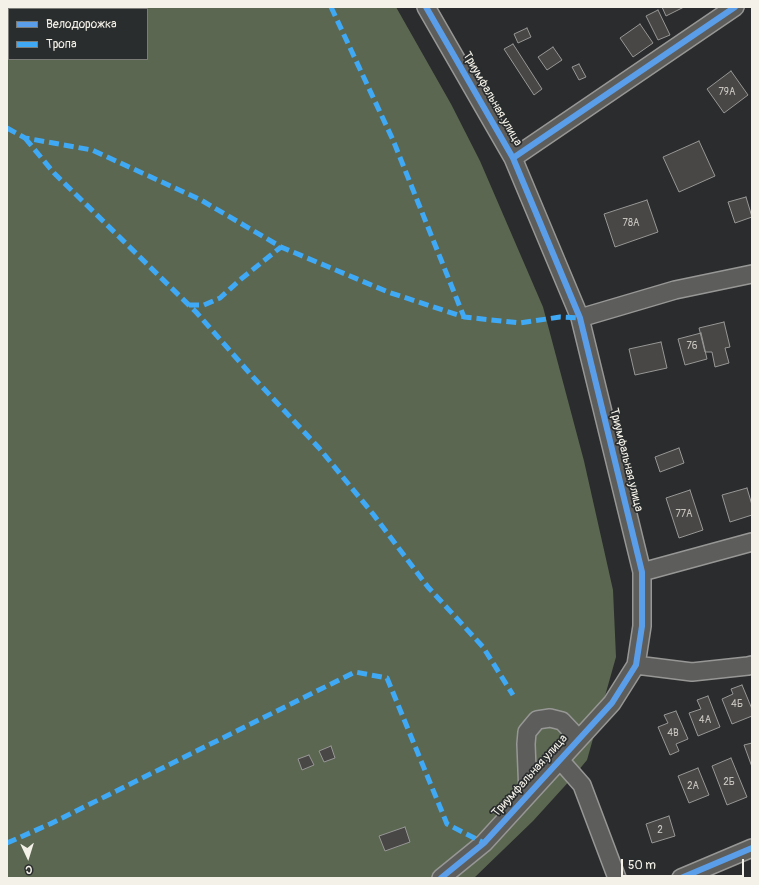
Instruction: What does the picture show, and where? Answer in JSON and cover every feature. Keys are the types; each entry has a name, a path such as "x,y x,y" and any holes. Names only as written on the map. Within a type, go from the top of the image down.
{"street":[{"name":"Триумфальная улица","path":"426,7 513,158 580,318 642,572 642,626 636,665 612,703 484,843 440,878"},
{"path":"513,158 735,7"},
{"path":"580,318 675,290 752,274"},
{"path":"642,572 752,542"},
{"path":"636,665 692,672 752,665"},
{"path":"528,795 527,732 538,720 550,718 562,722 579,739"},
{"path":"560,760 582,785 617,878"},
{"path":"680,878 752,848"}],"green space":[{"path":"7,7 396,7 451,104 480,161 543,307 584,461 613,590 616,657 587,760 533,821 474,878 7,878"}],"building":[{"path":"662,7 684,7 666,16"},
{"path":"658,10 670,35 658,40 646,16"},
{"path":"640,24 653,43 633,57 620,38"},
{"path":"527,28 531,37 518,43 514,34"},
{"path":"513,44 542,89 534,95 504,49"},
{"path":"553,47 562,60 547,70 538,57"},
{"path":"579,64 586,77 579,80 572,67"},
{"path":"731,71 748,95 724,113 707,89"},
{"path":"699,141 715,176 679,192 663,157"},
{"path":"746,197 752,217 735,223 728,202"},
{"path":"647,200 658,232 615,247 604,214"},
{"path":"724,322 730,347 725,348 729,363 715,367 712,352 705,352 699,328"},
{"path":"701,333 707,359 685,365 678,339"},
{"path":"661,342 667,368 635,375 629,349"},
{"path":"679,448 684,463 660,472 655,457"},
{"path":"747,488 752,505 752,515 730,522 722,495"},
{"path":"690,490 703,530 679,538 666,498"},
{"path":"742,685 752,709 752,716 732,724 722,699 733,694 731,689"},
{"path":"708,696 720,727 698,736 689,713 701,709 697,700"},
{"path":"676,711 688,739 676,744 679,751 670,755 658,727 668,723 664,715"},
{"path":"752,743 752,767 744,745"},
{"path":"331,746 335,758 324,762 319,751"},
{"path":"309,755 314,765 302,770 298,759"},
{"path":"731,758 747,797 727,805 712,766"},
{"path":"698,768 709,795 689,803 678,776"},
{"path":"669,816 675,836 652,843 646,824"},
{"path":"405,827 410,842 385,851 379,836"}],"marked path":[{"path":"331,7 393,140 464,317"},
{"path":"7,128 25,138 92,150 201,200 281,247 388,292 464,317 520,323 560,317 580,318"},
{"path":"25,138 54,173 196,312 253,377 319,448 373,514 428,587 483,647 513,695"},
{"path":"189,305 204,305 220,298 281,247"},
{"path":"7,843 50,824 355,672 387,678 447,824 484,843"}],"cycle path":[{"path":"426,7 513,158 580,318 642,572 642,626 636,665 612,703 484,843 441,878"},
{"path":"513,158 735,7"},
{"path":"681,878 752,848"}]}
